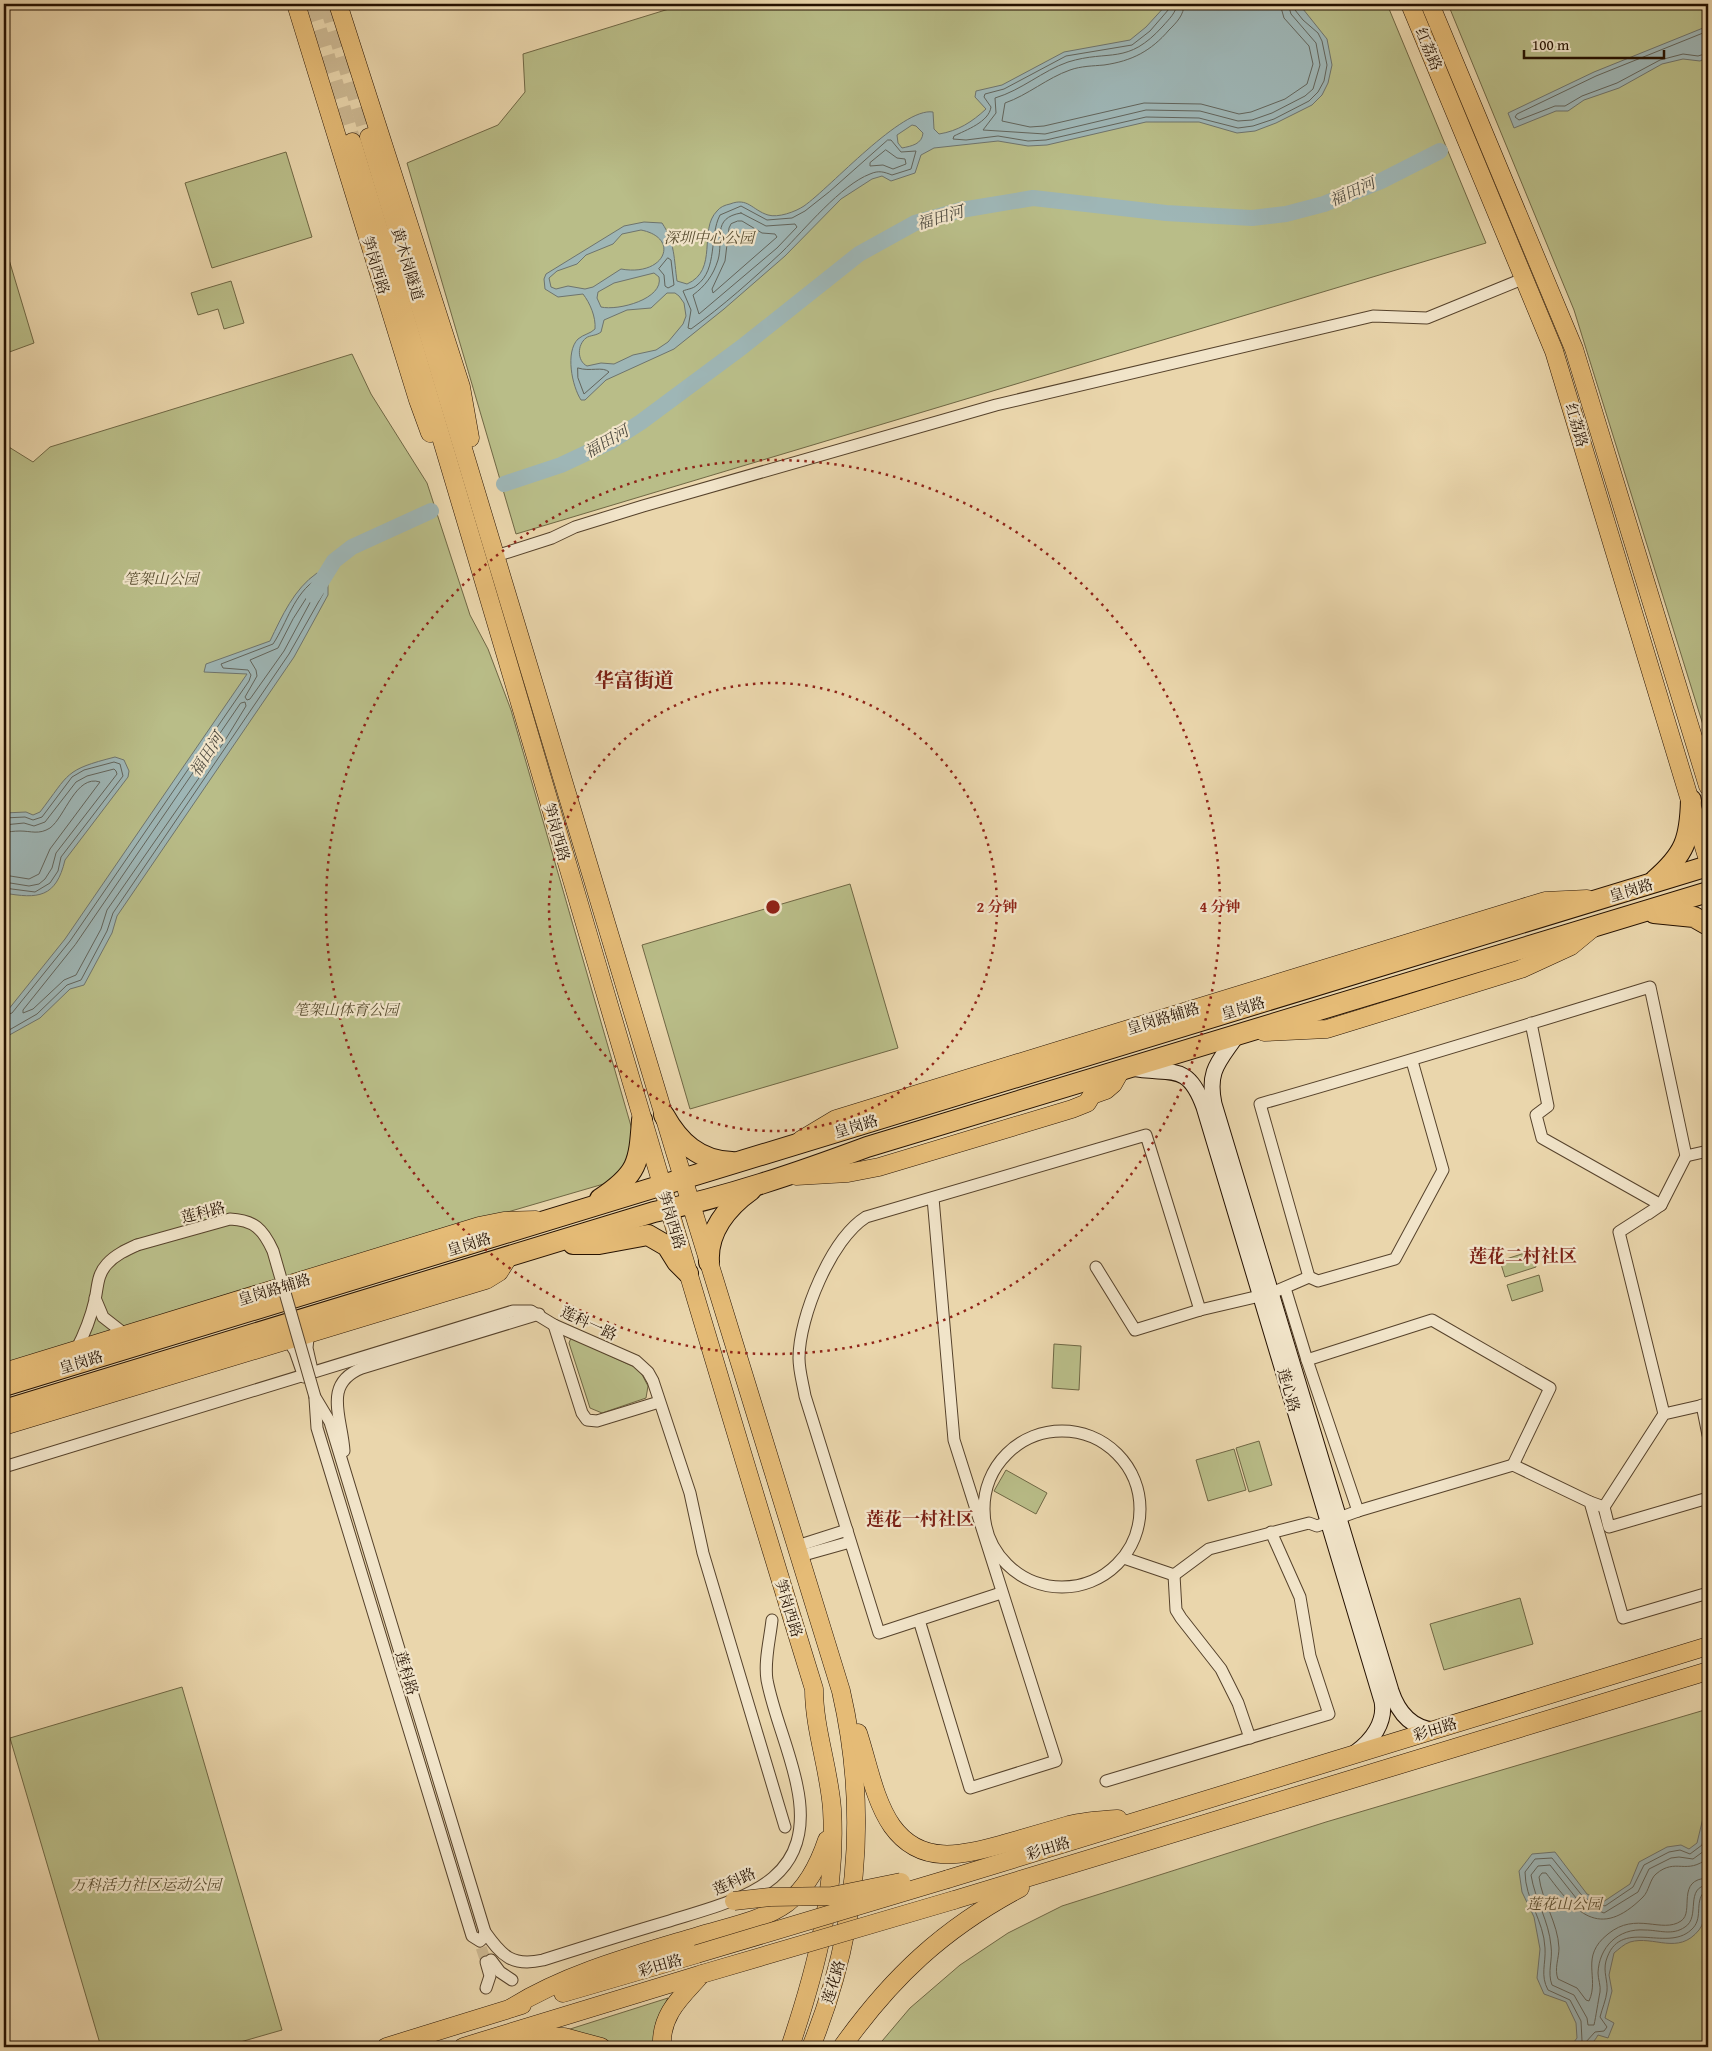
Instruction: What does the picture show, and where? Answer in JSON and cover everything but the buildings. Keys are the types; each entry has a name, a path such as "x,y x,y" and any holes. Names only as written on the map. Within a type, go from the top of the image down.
{"highway":[{"path":"1651,883 1670,866 1684,848 1689,834 1691,800"},
{"name":"皇岗路","path":"4,1386 1708,866"},
{"name":"皇岗路","path":"4,1410 509,1256 791,1175 867,1147 1708,892"},
{"path":"1637,913 1694,917 1708,926"},
{"path":"664,1115 683,1143 696,1152 710,1159 736,1163"},
{"path":"587,1208 612,1191 634,1168 640,1150 642,1120"},
{"path":"709,1262 712,1240 720,1221 735,1202 758,1185"},
{"path":"556,1242 599,1244 648,1235 667,1246 677,1262 688,1273"}],"main road":[{"name":"笋岗西路","path":"296,4 418,400 467,523"},
{"name":"笋岗西路","path":"338,4 461,387 484,518"},
{"name":"红荔路","path":"1410,4 1525,278 1561,371 1708,860"},
{"name":"红荔路","path":"1430,4 1574,349 1708,786"},
{"name":"黄木岗隧道","path":"360,139 438,394"},
{"name":"笋岗西路","path":"438,394 467,523 484,585 668,1209 814,1689 814,1711 825,1760 832,1807 833,1843 824,1924"},
{"name":"笋岗西路","path":"438,394 484,518 496,556 683,1179 834,1666 851,1740 856,1787 850,1915"},
{"path":"484,585 503,580"},
{"name":"莲心路","path":"1241,1034 1215,1067 1210,1081 1273,1292 1383,1706 1377,1730 1365,1746 1354,1754"},
{"name":"莲心路","path":"1126,1069 1176,1072 1186,1077 1198,1091 1273,1292"},
{"name":"皇岗路辅路","path":"4,1372 479,1226 516,1220 546,1220"},
{"path":"4,1426 491,1278 505,1265 509,1256"},
{"name":"莲心路","path":"1333,1521 1396,1704 1410,1721 1424,1728 1434,1730"},
{"name":"彩田路","path":"386,2047 511,2008 948,1879 1708,1646"},
{"path":"834,1666 882,1808 892,1827 909,1843 924,1851 942,1855 964,1855 1072,1825 1156,1815"},
{"name":"彩田路","path":"463,2047 1061,1868 1708,1671"},
{"path":"511,2008 536,1993 595,1970 751,1920 787,1902 806,1883 820,1861 828,1837 832,1807"},
{"path":"842,2047 893,1982 933,1945 987,1907 1061,1868"},
{"path":"734,1901 770,1897 832,1896 919,1878 948,1879"},
{"name":"莲花路","path":"811,2047 838,1970 850,1915"},
{"name":"莲花路","path":"790,2047 816,1964 824,1924"},
{"path":"662,2047 664,2026 671,2009 702,1974"},
{"path":"499,2036 564,2037 601,2047"}],"street":[{"path":"496,556 552,538 575,527 626,511 996,405 1373,316 1427,318 1525,278"},
{"path":"1309,1277 1260,1104 1412,1061 1650,987 1686,1156 1662,1205 1648,1214"},
{"path":"1531,1023 1548,1106 1536,1116 1542,1138 1662,1205"},
{"path":"1096,1267 1135,1330 1200,1310 1273,1292 1309,1277 1318,1281 1395,1260 1443,1170 1412,1061"},
{"path":"1002,1593 879,1633 846,1530 802,1378 799,1359 806,1319 818,1284 842,1238 854,1224 866,1217 1146,1135 1200,1310"},
{"path":"1686,1156 1708,1151"},
{"path":"919,1620 970,1788 1056,1761 954,1440 933,1198"},
{"path":"1662,1205 1618,1232 1664,1414"},
{"name":"莲科路","path":"76,1350 86,1329 96,1298 97,1284 103,1270 117,1255 131,1248 219,1221 237,1219 251,1222 266,1236 273,1251 315,1397 330,1422 485,1932 507,1958 519,1962 533,1962 734,1901 760,1888 778,1873 791,1855 801,1826 797,1786 767,1680 772,1620"},
{"path":"1273,1292 1306,1360 1358,1510"},
{"path":"96,1298 103,1317 126,1335"},
{"name":"莲科一路","path":"4,1467 513,1311 525,1310 539,1314 554,1325 640,1363 653,1381 690,1493 706,1563 785,1827"},
{"path":"307,1335 314,1322 329,1311"},
{"path":"345,1470 337,1400 338,1388 343,1379 362,1368 539,1314"},
{"path":"1306,1360 1432,1320 1550,1388 1513,1465"},
{"path":"554,1325 582,1413 587,1420 597,1421 659,1402"},
{"path":"260,1332 275,1330 290,1340"},
{"name":"莲科路","path":"307,1335 313,1372 317,1428 472,1936 480,1941 485,1932"},
{"name":"莲科路","path":"290,1340 313,1372"},
{"path":"1708,1435 1705,1405 1664,1414 1604,1508 1608,1527 1708,1498"},
{"path":"1052,1430 1078,1431 1102,1441 1122,1458 1136,1481 1141,1508 1137,1534 1124,1558 1106,1575 1082,1586 1056,1588 1032,1582 1010,1568 993,1548 984,1524 984,1498 991,1473 1006,1452 1027,1438 1052,1430"},
{"path":"1174,1575 1208,1549 1309,1523 1317,1526 1358,1510 1513,1465 1604,1508"},
{"path":"1590,1502 1623,1618 1708,1593"},
{"path":"798,1551 846,1530"},
{"path":"1106,1781 1329,1714 1310,1656 1300,1597 1271,1532"},
{"path":"798,1551 850,1542"},
{"path":"1124,1558 1174,1575"},
{"path":"1174,1575 1176,1610 1180,1618 1222,1669 1238,1703 1250,1738"},
{"path":"486,1988 490,1976 488,1961 512,1980"}],"green space":[{"name":"深圳中心公园","path":"685,4 1387,4 1486,243 516,534 407,163 498,125 525,92 523,54"},
{"path":"1448,4 1708,4 1708,741 1574,310"},
{"path":"286,152 312,237 212,268 185,183"},
{"path":"4,243 34,343 4,354"},
{"path":"231,281 244,323 224,329 218,309 198,315 191,293"},
{"path":"352,354 371,394 427,483 470,615 488,649 511,710 633,1133 635,1160 607,1183 357,1256 4,1368 4,444 33,462 50,447"},
{"path":"850,884 898,1048 690,1109 642,945"},
{"path":"1531,1251 1536,1267 1505,1277 1500,1261"},
{"path":"1539,1275 1543,1291 1512,1301 1507,1285"},
{"path":"571,1338 639,1369 648,1386 646,1398 602,1413 590,1408 569,1343"},
{"path":"1054,1344 1081,1346 1079,1390 1052,1388"},
{"path":"1259,1441 1272,1485 1249,1492 1236,1448"},
{"path":"1234,1449 1246,1490 1208,1501 1196,1460"},
{"path":"1006,1470 1047,1493 1036,1514 994,1491"},
{"path":"1520,1598 1533,1644 1444,1670 1430,1624"},
{"name":"万科活力社区运动公园","path":"182,1687 282,2030 223,2047 101,2047 10,1738"},
{"name":"莲花山公园","path":"1708,1709 1708,2047 877,2047 910,2008 960,1965 1008,1933 1062,1906 1326,1822"},
{"path":"668,1998 656,2023 654,2047 621,2047 604,2039 567,2030"}],"water":[{"path":"1167,4 1299,4 1327,39 1332,65 1328,83 1322,95 1312,105 1255,131 1237,133 1199,122 1146,122 1047,145 1028,146 998,141 934,148 921,155 915,173 891,181 882,176 872,179 841,199 785,256 674,349 606,380 585,400 581,400 571,369 572,352 578,339 595,329 593,315 583,294 558,297 545,289 544,279 546,274 624,226 644,222 662,223 672,244 677,281 687,284 697,278 703,269 706,260 709,228 712,219 721,207 741,202 772,216 796,210 804,206 867,150 904,122 920,114 933,112 934,129 939,134 952,131 970,122 986,109 975,97 976,91 1002,85 1064,52 1130,40 1146,27","holes":["912,125 916,126 923,133 919,142 902,148 898,143 897,135","641,230 653,234 661,241 664,248 662,256 657,262 648,267 636,270 621,269 593,287 585,289 568,286 556,289 551,287 549,278 557,271 577,264 586,255 613,244 622,234","654,273 659,277 659,285 654,292 638,302 618,307 601,307 597,298 598,292 614,283","667,293 675,293 684,303 686,316 683,324 668,342 656,350 633,355 614,364 601,363 587,366 581,361 579,353 583,341 589,336 601,332 604,320 627,310 651,308"]},
{"path":"1708,26 1708,57 1700,61 1683,59 1662,64 1619,88 1584,100 1568,111 1556,111 1514,128 1508,113 1594,72"},
{"path":"317,573 328,579 328,595 294,657 117,916 112,933 84,985 70,989 40,1018 4,1038 4,1012 8,1010 65,939 247,674 204,672 206,664 270,641 295,595"},
{"path":"115,757 124,760 129,771 128,777 65,860 61,873 51,889 44,893 27,896 4,893 4,813 26,812 33,815 40,812 63,781 70,775 98,761"},
{"path":"1708,1797 1708,1893 1702,1926 1691,1938 1683,1942 1630,1942 1614,1953 1609,1975 1612,1991 1605,2018 1614,2023 1608,2038 1598,2035 1590,2045 1570,2047 1577,2038 1576,2023 1566,2002 1544,1994 1537,1978 1540,1949 1534,1917 1522,1892 1519,1871 1532,1854 1555,1852 1587,1894 1603,1902 1630,1884 1639,1862 1667,1847 1681,1845 1689,1849 1697,1843"}],"waterway":[{"name":"福田河","path":"504,484 561,465 610,442 641,422 742,347 859,254 915,223 961,210 1033,198 1166,213 1252,218 1286,214 1324,204 1381,181 1440,151"},
{"name":"福田河","path":"313,595 334,561 352,547 431,511"}],"tunnel":[{"path":"310,4 352,142"},
{"path":"328,4 369,137"},
{"path":"476,1932 486,1962"}],"district":[{"name":"华富街道","path":"634,679"},
{"name":"莲花二村社区","path":"1523,1255"},
{"name":"莲花一村社区","path":"920,1518"}],"park label":[{"name":"笔架山公园","path":"161,578"},
{"name":"笔架山体育公园","path":"346,1009"}]}
